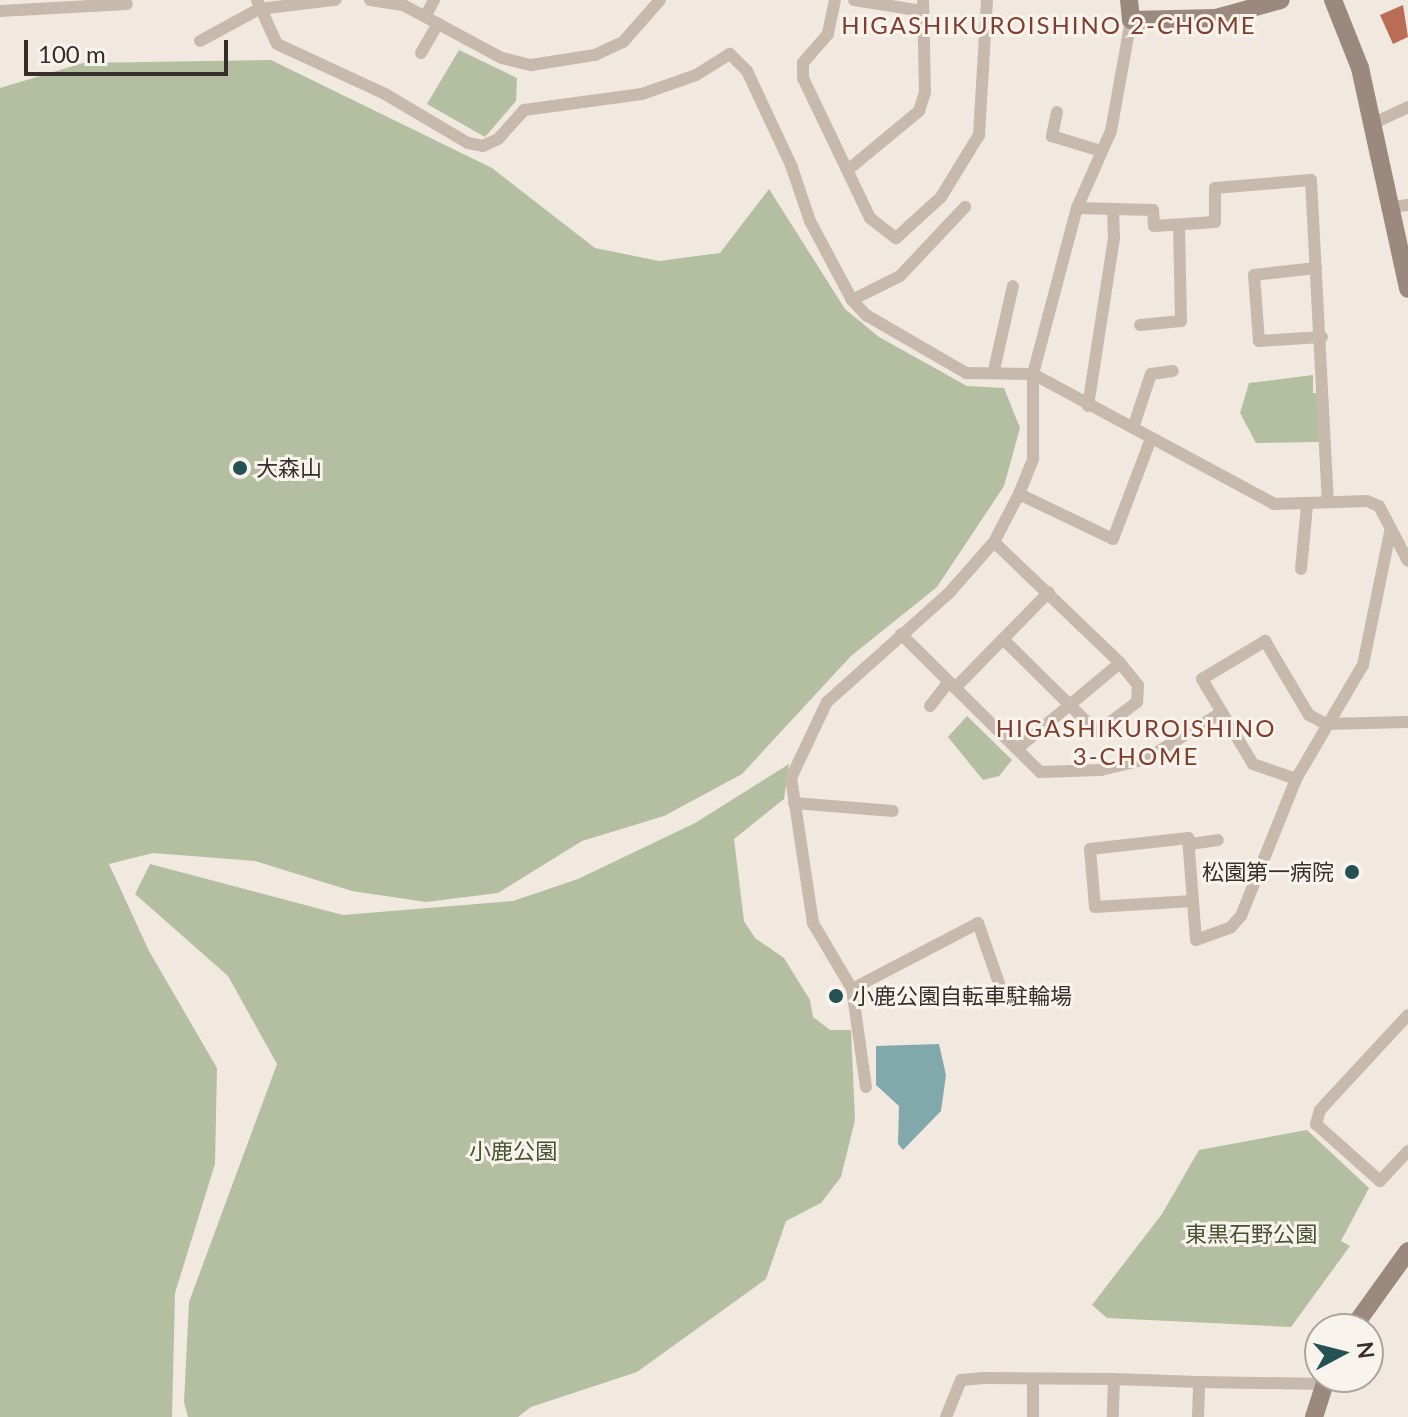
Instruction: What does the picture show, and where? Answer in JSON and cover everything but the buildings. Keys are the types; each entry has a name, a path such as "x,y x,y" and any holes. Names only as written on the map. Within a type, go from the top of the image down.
{"street":[{"path":"200,41 258,5 335,0"},
{"path":"370,0 426,15 502,58 531,65 566,62 623,42 660,0"},
{"path":"426,15 434,0"},
{"path":"835,0 828,34 803,63 803,78 870,218 896,238 941,197 979,135 987,0"},
{"path":"849,169 919,111 925,93 923,6 854,0"},
{"path":"866,1087 852,989 813,923 791,778 827,702 949,593 994,542 1019,494 1033,459 1033,374 1077,208 1111,131 1131,20 1129,0"},
{"path":"1131,20 1216,18 1281,0"},
{"path":"1333,0 1360,68 1400,206 1408,289"},
{"path":"0,11 127,4"},
{"path":"258,5 277,44 385,94 468,143 483,146 498,139 524,110 642,94 696,75 730,54 747,71 791,165 810,221 852,300 866,315 966,373 994,370 1033,374 1133,428 1150,441 1274,504 1328,502 1379,506 1408,561"},
{"path":"421,53 438,24"},
{"path":"1374,123 1408,107"},
{"path":"1057,112 1052,136 1101,151"},
{"path":"1077,208 1113,212 1153,210 1154,226 1215,222 1215,188 1311,180 1322,337 1328,502"},
{"path":"852,300 900,276 965,207"},
{"path":"1088,406 1114,239 1113,212"},
{"path":"1140,325 1181,321 1179,226"},
{"path":"1316,268 1254,275 1259,341 1322,337"},
{"path":"994,370 1013,286"},
{"path":"1133,428 1151,374 1173,371"},
{"path":"1019,494 1113,539 1150,441"},
{"path":"1301,569 1307,505"},
{"path":"1192,901 1095,907 1090,849 1188,838 1196,940 1231,927 1241,916 1296,779 1363,665 1390,532"},
{"path":"994,542 1120,663 1138,685 1137,702 1097,732 1005,641"},
{"path":"930,706 1005,641 1049,592"},
{"path":"901,634 1040,772 1101,770 1146,759 1219,714"},
{"path":"1296,779 1253,764 1219,714 1202,679 1265,641 1309,715 1326,724 1408,722"},
{"path":"1017,749 1120,663"},
{"path":"794,803 893,811"},
{"path":"1190,844 1218,840"},
{"path":"852,989 978,923 1001,989 978,997"},
{"path":"1408,1015 1320,1110 1316,1124 1380,1181 1408,1151"},
{"path":"1363,1313 1408,1251"},
{"path":"1113,1417 1114,1379"},
{"path":"946,1417 961,1380 1304,1380"},
{"path":"1033,1380 1033,1417"},
{"path":"1198,1417 1199,1382"},
{"path":"1314,1417 1321,1393"}],"green space":[{"path":"459,50 517,78 516,101 485,137 427,104"},
{"path":"271,60 492,168 595,248 659,261 720,253 769,189 845,309 879,337 967,386 1004,388 1020,428 1004,486 937,587 851,656 742,774 664,816 582,841 498,893 426,902 352,891 255,861 153,853 109,864 149,951 217,1068 215,1164 175,1293 172,1417 0,1417 0,88 83,63"},
{"path":"1313,375 1313,393 1319,393 1319,442 1256,443 1240,413 1249,383"},
{"path":"967,716 1012,760 999,776 983,780 948,737"},
{"name":"小鹿公園","path":"789,764 784,799 734,839 744,921 755,938 784,958 810,1000 813,1017 830,1030 851,1030 855,1120 841,1177 821,1203 786,1221 766,1279 637,1372 531,1407 518,1417 188,1417 184,1402 189,1302 277,1064 228,976 135,894 150,864 343,915 513,901 578,879 695,823"},
{"name":"東黒石野公園","path":"1307,1130 1369,1188 1341,1241 1350,1246 1291,1327 1107,1318 1092,1305 1162,1214 1199,1150"}],"water":[{"path":"939,1044 946,1075 941,1111 903,1150 898,1144 899,1106 876,1085 876,1046"}],"place":[{"name":"大森山","path":"240,468"},
{"name":"松園第一病院","path":"1352,872"},
{"name":"小鹿公園自転車駐輪場","path":"836,996"}],"district":[{"name":"HIGASHIKUROISHINO 2-CHOME","path":"1049,25"},
{"name":"HIGASHIKUROISHINO 3-CHOME","path":"1136,742"}]}
